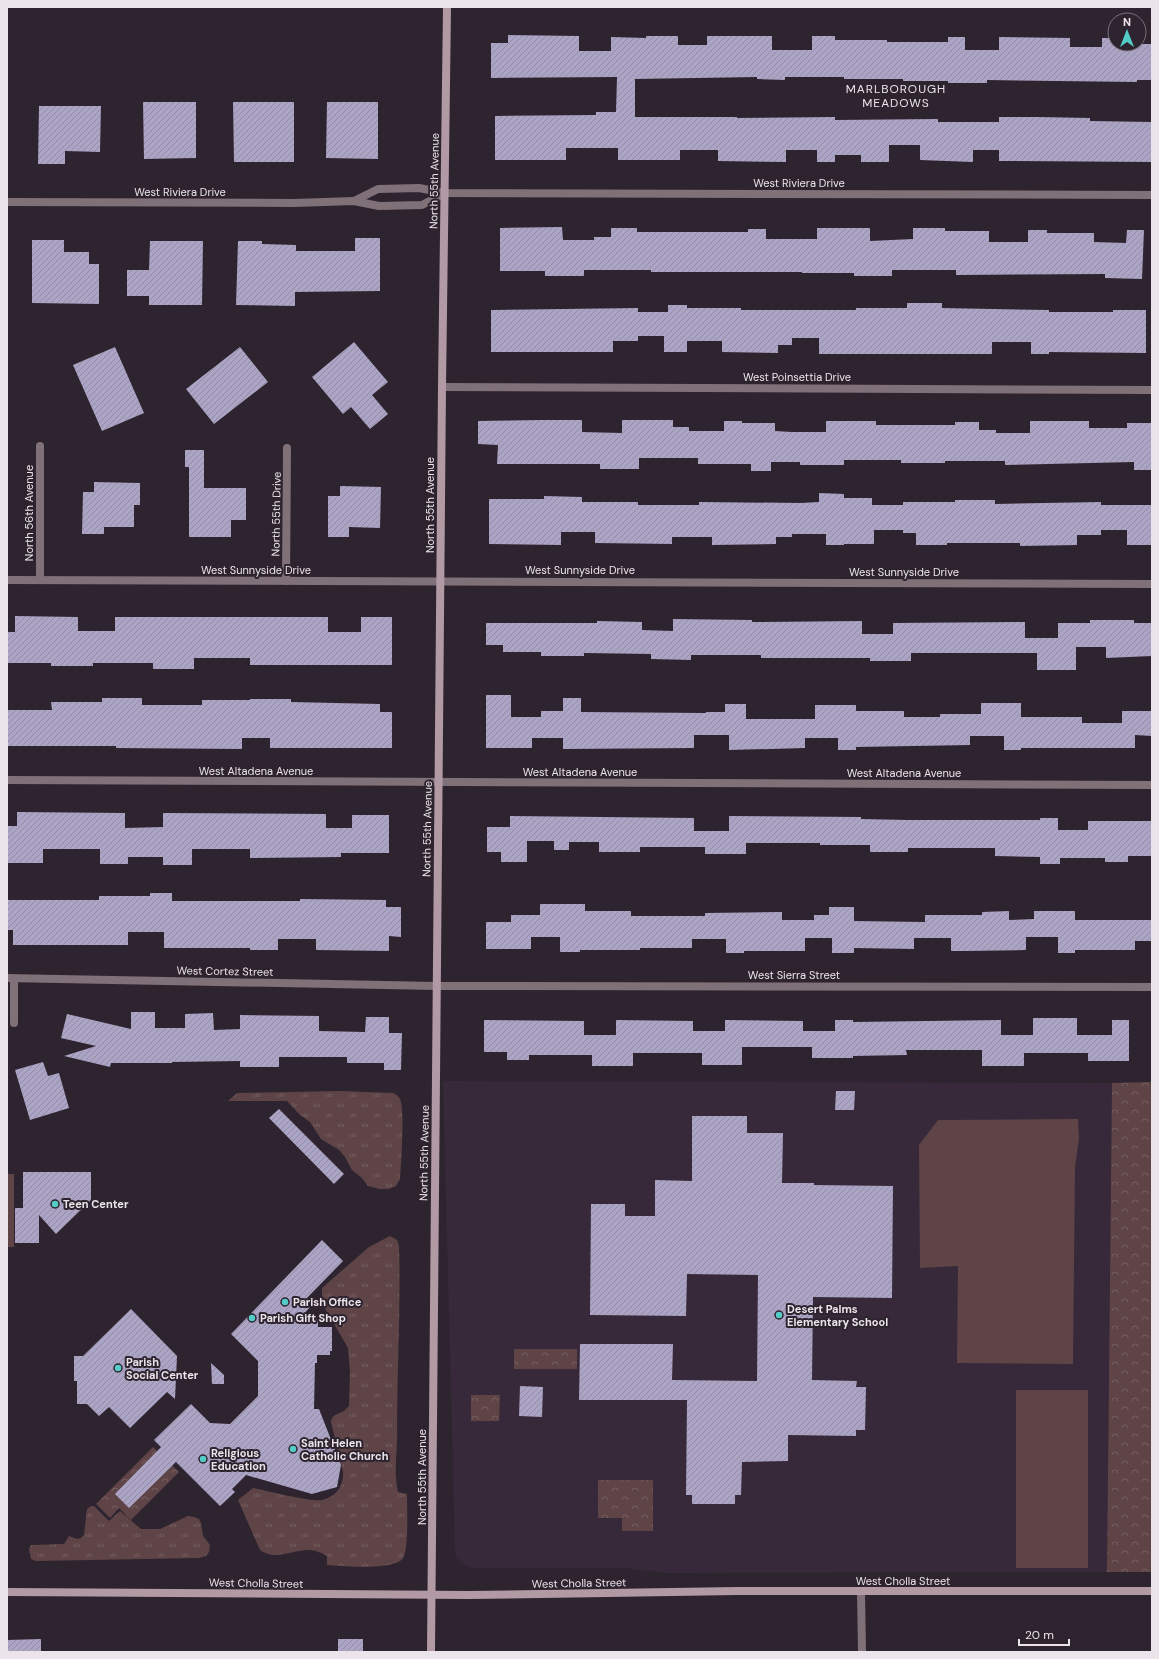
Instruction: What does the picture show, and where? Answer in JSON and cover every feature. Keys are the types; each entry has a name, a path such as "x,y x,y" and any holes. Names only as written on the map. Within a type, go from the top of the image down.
{"street":[{"name":"North 55th Avenue","path":"431,1652 436,986 447,7"},
{"name":"West Riviera Drive","path":"354,200 378,189 419,188 445,193 1152,195"},
{"name":"West Riviera Drive","path":"7,202 294,203 354,200 379,206 422,205 445,193"},
{"name":"West Poinsettia Drive","path":"442,387 1152,390"},
{"name":"North 56th Avenue","path":"40,446 40,580"},
{"name":"North 55th Drive","path":"286,581 287,448"},
{"name":"West Sunnyside Drive","path":"7,580 1152,584"},
{"name":"West Altadena Avenue","path":"7,780 1152,785"},
{"name":"West Cortez Street","path":"14,1023 10,978 436,986"},
{"name":"West Sierra Street","path":"436,986 1152,987"},
{"name":"West Cholla Street","path":"7,1592 432,1595 738,1591 1152,1591"},
{"path":"861,1592 862,1652"}],"shaded area":[{"name":"Desert Palms Elementary School","path":"443,1081 1112,1083 1107,1572 665,1573 624,1568 470,1568 461,1562 456,1557 455,1547"}],"green space":[{"path":"1152,1082 1152,1572 1107,1572 1112,1083"},
{"path":"340,1091 393,1093 400,1099 402,1114 402,1150 400,1179 396,1186 389,1189 380,1189 368,1186 362,1178 352,1170 345,1157 339,1150 321,1139 310,1122 299,1114 287,1101 228,1101 237,1093"},
{"path":"1078,1119 1079,1139 1075,1167 1073,1364 957,1363 958,1266 920,1268 919,1145 938,1120"},
{"path":"7,1174 14,1174 14,1247 7,1247"},
{"path":"390,1236 397,1240 399,1246 396,1468 398,1492 407,1494 407,1537 405,1553 403,1558 398,1562 390,1565 355,1567 327,1565 327,1556 311,1550 277,1555 265,1553 260,1550 238,1500 253,1488 299,1498 322,1500 335,1494 342,1482 343,1472 331,1422 335,1415 344,1411 349,1406 350,1372 348,1348 322,1303 322,1288 369,1247"},
{"path":"514,1349 577,1349 577,1369 514,1369"},
{"path":"1016,1390 1088,1390 1088,1568 1016,1568"},
{"path":"471,1395 500,1395 499,1421 471,1421"},
{"path":"153,1447 179,1472 131,1520 119,1508 110,1518 96,1504"},
{"path":"598,1480 653,1480 653,1531 622,1531 622,1518 598,1518"},
{"path":"94,1506 109,1521 120,1511 141,1529 160,1529 188,1516 194,1517 199,1519 201,1523 203,1536 210,1545 209,1552 206,1556 199,1558 36,1561 31,1559 29,1549 31,1545 64,1544 69,1536 77,1539 81,1538 84,1535 87,1509"}],"building":[{"path":"508,35 579,36 579,51 611,51 611,37 646,38 646,36 678,36 678,45 707,45 707,36 772,36 772,50 812,50 812,36 835,36 835,40 887,40 887,42 948,42 948,37 965,37 965,50 999,50 999,37 1070,38 1070,47 1102,47 1102,38 1107,38 1107,52 1147,52 1147,44 1152,44 1152,80 1137,80 1137,82 987,80 987,83 948,83 948,81 903,81 903,79 844,79 844,77 785,77 785,80 757,79 757,77 635,79 635,117 835,117 835,120 938,119 938,122 999,122 999,117 1038,117 1090,118 1090,121 1152,122 1152,162 999,161 999,150 973,150 973,162 920,160 920,145 889,145 889,162 861,162 861,155 835,155 835,162 817,162 817,150 786,150 786,162 718,161 718,150 680,150 680,160 618,160 618,148 566,148 566,160 495,160 495,116 596,115 596,112 616,112 617,77 491,78 491,43 508,43"},
{"path":"143,102 196,102 196,158 144,159"},
{"path":"233,102 294,102 294,162 234,162"},
{"path":"327,102 378,102 378,159 326,158"},
{"path":"39,106 101,106 100,152 65,151 65,164 38,164"},
{"path":"562,227 563,240 594,240 594,237 611,237 611,228 637,228 637,232 748,232 748,229 766,229 766,239 817,239 817,228 870,228 870,241 913,239 913,228 945,228 945,231 989,231 989,242 1028,242 1028,230 1047,230 1047,233 1094,233 1094,242 1126,243 1127,230 1144,230 1142,279 1105,278 1105,274 956,275 956,270 892,270 892,276 854,276 854,273 651,272 651,270 584,270 584,276 545,276 545,271 500,271 500,228"},
{"path":"355,238 380,238 380,291 295,292 295,306 236,305 238,241 262,241 262,244 296,245 296,251 355,251"},
{"path":"32,240 64,240 64,252 89,252 89,264 99,264 99,304 32,303"},
{"path":"150,241 203,241 202,305 149,305 149,296 127,296 127,270 149,270"},
{"path":"907,303 942,303 942,308 1049,310 1049,312 1113,312 1113,310 1146,310 1146,353 1049,352 1049,354 1031,354 1031,342 992,342 992,354 819,354 819,338 792,338 792,345 778,345 778,353 722,352 722,341 687,341 687,352 664,352 664,336 638,336 638,341 613,341 613,352 491,352 491,310 638,308 638,312 668,312 668,305 687,305 687,308 741,308 741,310 856,310 856,308 907,308"},
{"path":"354,342 388,382 372,395 388,414 370,429 351,407 343,414 312,377"},
{"path":"115,347 144,413 102,431 73,365"},
{"path":"240,347 268,382 214,424 186,389"},
{"path":"582,420 582,432 622,433 622,420 673,420 673,427 689,427 689,431 724,431 724,421 742,421 742,423 775,423 775,431 792,432 826,432 826,421 876,421 876,425 955,425 955,422 979,422 979,430 996,430 996,433 1030,433 1030,421 1089,421 1089,428 1127,428 1127,423 1151,423 1151,470 1134,470 1134,462 1005,465 1005,461 901,463 901,460 844,460 844,465 800,465 800,462 771,462 771,471 751,471 751,464 698,464 698,458 639,458 639,469 600,469 600,464 497,464 498,445 478,444 478,421"},
{"path":"185,450 204,450 204,488 246,488 246,520 231,520 231,537 189,537 189,467 185,467"},
{"path":"94,482 140,483 140,505 134,505 134,527 104,527 104,534 82,534 83,492 94,492"},
{"path":"340,486 381,487 380,528 349,527 349,537 328,537 328,496 340,496"},
{"path":"819,493 844,494 844,498 872,498 872,505 903,505 903,502 995,500 995,504 1101,502 1101,505 1151,505 1151,545 1127,545 1127,530 1101,530 1101,535 1077,535 1077,545 1020,546 1020,543 947,543 947,545 916,545 916,533 903,533 903,530 874,530 874,544 826,545 826,534 792,534 792,537 776,537 776,544 712,545 712,537 672,537 672,544 595,543 595,532 561,532 561,545 489,544 489,499 544,499 544,496 582,497 582,502 638,502 638,505 699,505 699,502 819,502"},
{"path":"15,616 78,617 78,631 115,631 115,617 328,617 328,632 361,632 361,617 392,617 392,665 250,665 250,658 194,658 194,669 153,669 153,663 93,663 93,666 51,666 51,663 7,663 7,632 15,632"},
{"path":"673,619 752,620 752,622 862,621 862,634 893,634 893,623 1025,622 1025,638 1058,638 1058,623 1090,623 1090,620 1134,620 1134,623 1152,623 1152,656 1106,658 1106,647 1076,647 1076,670 1037,670 1037,653 911,653 911,661 870,661 870,658 761,658 761,655 691,655 691,660 651,659 651,654 584,653 584,656 541,656 541,652 503,652 503,645 486,645 486,623 597,623 597,621 642,622 642,630 673,631"},
{"path":"486,695 511,695 511,717 541,717 541,711 563,711 563,698 581,698 581,712 706,713 725,712 725,704 746,704 746,719 815,719 815,705 856,705 856,711 904,711 904,717 940,717 940,714 981,714 981,703 1021,703 1021,717 1082,717 1082,723 1122,723 1122,711 1152,711 1152,736 1135,735 1135,748 1021,748 1021,750 1004,750 1004,736 970,736 970,745 856,747 856,750 838,750 838,738 805,738 805,748 729,750 729,735 694,735 694,748 563,749 563,738 532,738 532,748 486,748"},
{"path":"102,698 142,698 142,705 202,705 202,700 250,699 291,699 291,702 380,704 380,712 392,712 392,748 270,748 270,738 242,738 242,749 116,748 116,746 7,746 7,710 52,710 51,702 102,702"},
{"path":"17,812 125,813 125,828 163,827 163,813 326,814 326,828 352,828 352,815 389,815 389,853 341,853 341,857 250,858 250,849 192,849 192,865 163,865 163,857 128,857 128,864 100,864 100,849 43,849 43,863 7,863 7,826 17,826"},
{"path":"510,816 694,818 694,831 729,831 729,816 861,817 861,819 908,820 1040,820 1040,818 1058,818 1058,830 1088,830 1088,821 1152,821 1152,856 1128,856 1128,862 1105,862 1105,858 1060,858 1060,864 1040,864 1040,857 995,856 995,848 908,848 908,852 870,852 870,845 746,843 746,854 705,854 705,847 640,847 640,852 599,852 599,842 569,842 569,850 554,850 554,841 527,841 527,862 501,862 501,852 487,852 487,827 510,827"},
{"path":"150,893 172,893 172,901 300,901 300,899 386,900 386,907 401,907 401,937 389,936 389,951 316,950 316,939 278,939 278,950 250,950 250,948 164,948 164,932 128,932 128,945 13,945 13,930 7,930 7,900 99,900 99,896 150,896"},
{"path":"540,904 585,904 585,911 631,911 631,916 705,916 705,913 782,912 782,920 814,920 814,915 829,915 829,907 854,907 854,921 925,922 925,915 982,915 982,912 1009,911 1009,920 1034,919 1034,911 1075,911 1075,920 1152,920 1152,941 1135,941 1135,950 1075,950 1075,953 1058,953 1058,937 1026,937 1026,950 951,951 951,938 914,938 914,949 854,948 854,953 832,953 832,938 805,938 805,951 744,951 744,953 726,953 726,939 692,939 692,948 640,948 640,950 580,950 580,952 560,952 560,937 531,937 531,949 486,949 486,922 511,922 511,915 540,915"},
{"path":"131,1012 155,1012 155,1028 185,1028 185,1014 213,1013 214,1030 240,1029 240,1015 319,1016 319,1031 365,1032 366,1017 389,1017 389,1033 402,1033 401,1070 384,1070 384,1063 347,1063 347,1057 279,1057 279,1067 240,1067 240,1061 111,1063 110,1067 64,1056 96,1046 61,1038 67,1014 131,1029"},
{"path":"1033,1018 1077,1018 1077,1035 1112,1035 1112,1020 1129,1020 1129,1061 1088,1061 1088,1053 1024,1053 1024,1066 982,1066 982,1050 906,1050 907,1055 853,1056 853,1058 812,1058 812,1047 742,1047 742,1065 702,1065 702,1053 633,1053 633,1066 592,1066 592,1055 529,1055 529,1060 507,1060 507,1052 484,1052 484,1020 584,1021 584,1035 616,1035 616,1020 693,1021 693,1031 725,1031 725,1020 803,1021 803,1031 835,1031 835,1020 853,1020 853,1022 1001,1020 1001,1035 1033,1035"},
{"path":"43,1062 48,1076 59,1073 69,1108 30,1120 15,1070"},
{"path":"836,1091 855,1091 854,1110 835,1110"},
{"path":"279,1109 344,1174 334,1184 269,1118"},
{"path":"692,1116 747,1116 747,1133 783,1133 782,1183 893,1186 892,1298 813,1297 812,1380 857,1381 856,1387 866,1387 865,1430 856,1430 856,1436 788,1435 788,1461 742,1462 741,1495 735,1495 735,1504 692,1504 692,1495 686,1495 687,1400 579,1400 580,1344 673,1344 672,1380 757,1381 758,1275 687,1274 686,1316 590,1315 591,1204 625,1204 625,1216 655,1216 655,1180 692,1181"},
{"name":"Teen Center","path":"23,1172 91,1172 91,1200 56,1234 39,1215 39,1243 15,1243 15,1208 23,1208"},
{"path":"322,1240 343,1261 306,1299 312,1305 299,1319 318,1319 318,1327 332,1327 332,1351 330,1351 330,1355 317,1355 317,1363 315,1363 314,1409 319,1409 341,1465 337,1487 312,1494 246,1475 232,1489 235,1492 220,1506 176,1462 129,1508 115,1494 161,1447 154,1440 191,1404 210,1423 230,1424 258,1396 258,1361 231,1334"},
{"name":"Parish Social Center","path":"131,1309 177,1356 175,1399 167,1392 130,1428 109,1407 99,1416 87,1404 77,1404 77,1381 74,1381 74,1356 83,1356"},
{"path":"211,1363 224,1375 224,1384 212,1384"},
{"path":"520,1386 543,1387 542,1417 519,1416"},
{"path":"41,1639 41,1652 7,1652 7,1640"},
{"path":"338,1639 363,1639 363,1652 338,1652"}],"place":[{"name":"Teen Center","path":"55,1204"},
{"name":"Parish Office","path":"285,1302"},
{"name":"Desert Palms Elementary School","path":"779,1315"},
{"name":"Parish Gift Shop","path":"252,1318"},
{"name":"Parish Social Center","path":"118,1368"},
{"name":"Saint Helen Catholic Church","path":"293,1449"},
{"name":"Religious Education","path":"203,1459"}],"district":[{"name":"MARLBOROUGH MEADOWS","path":"896,96"}]}
